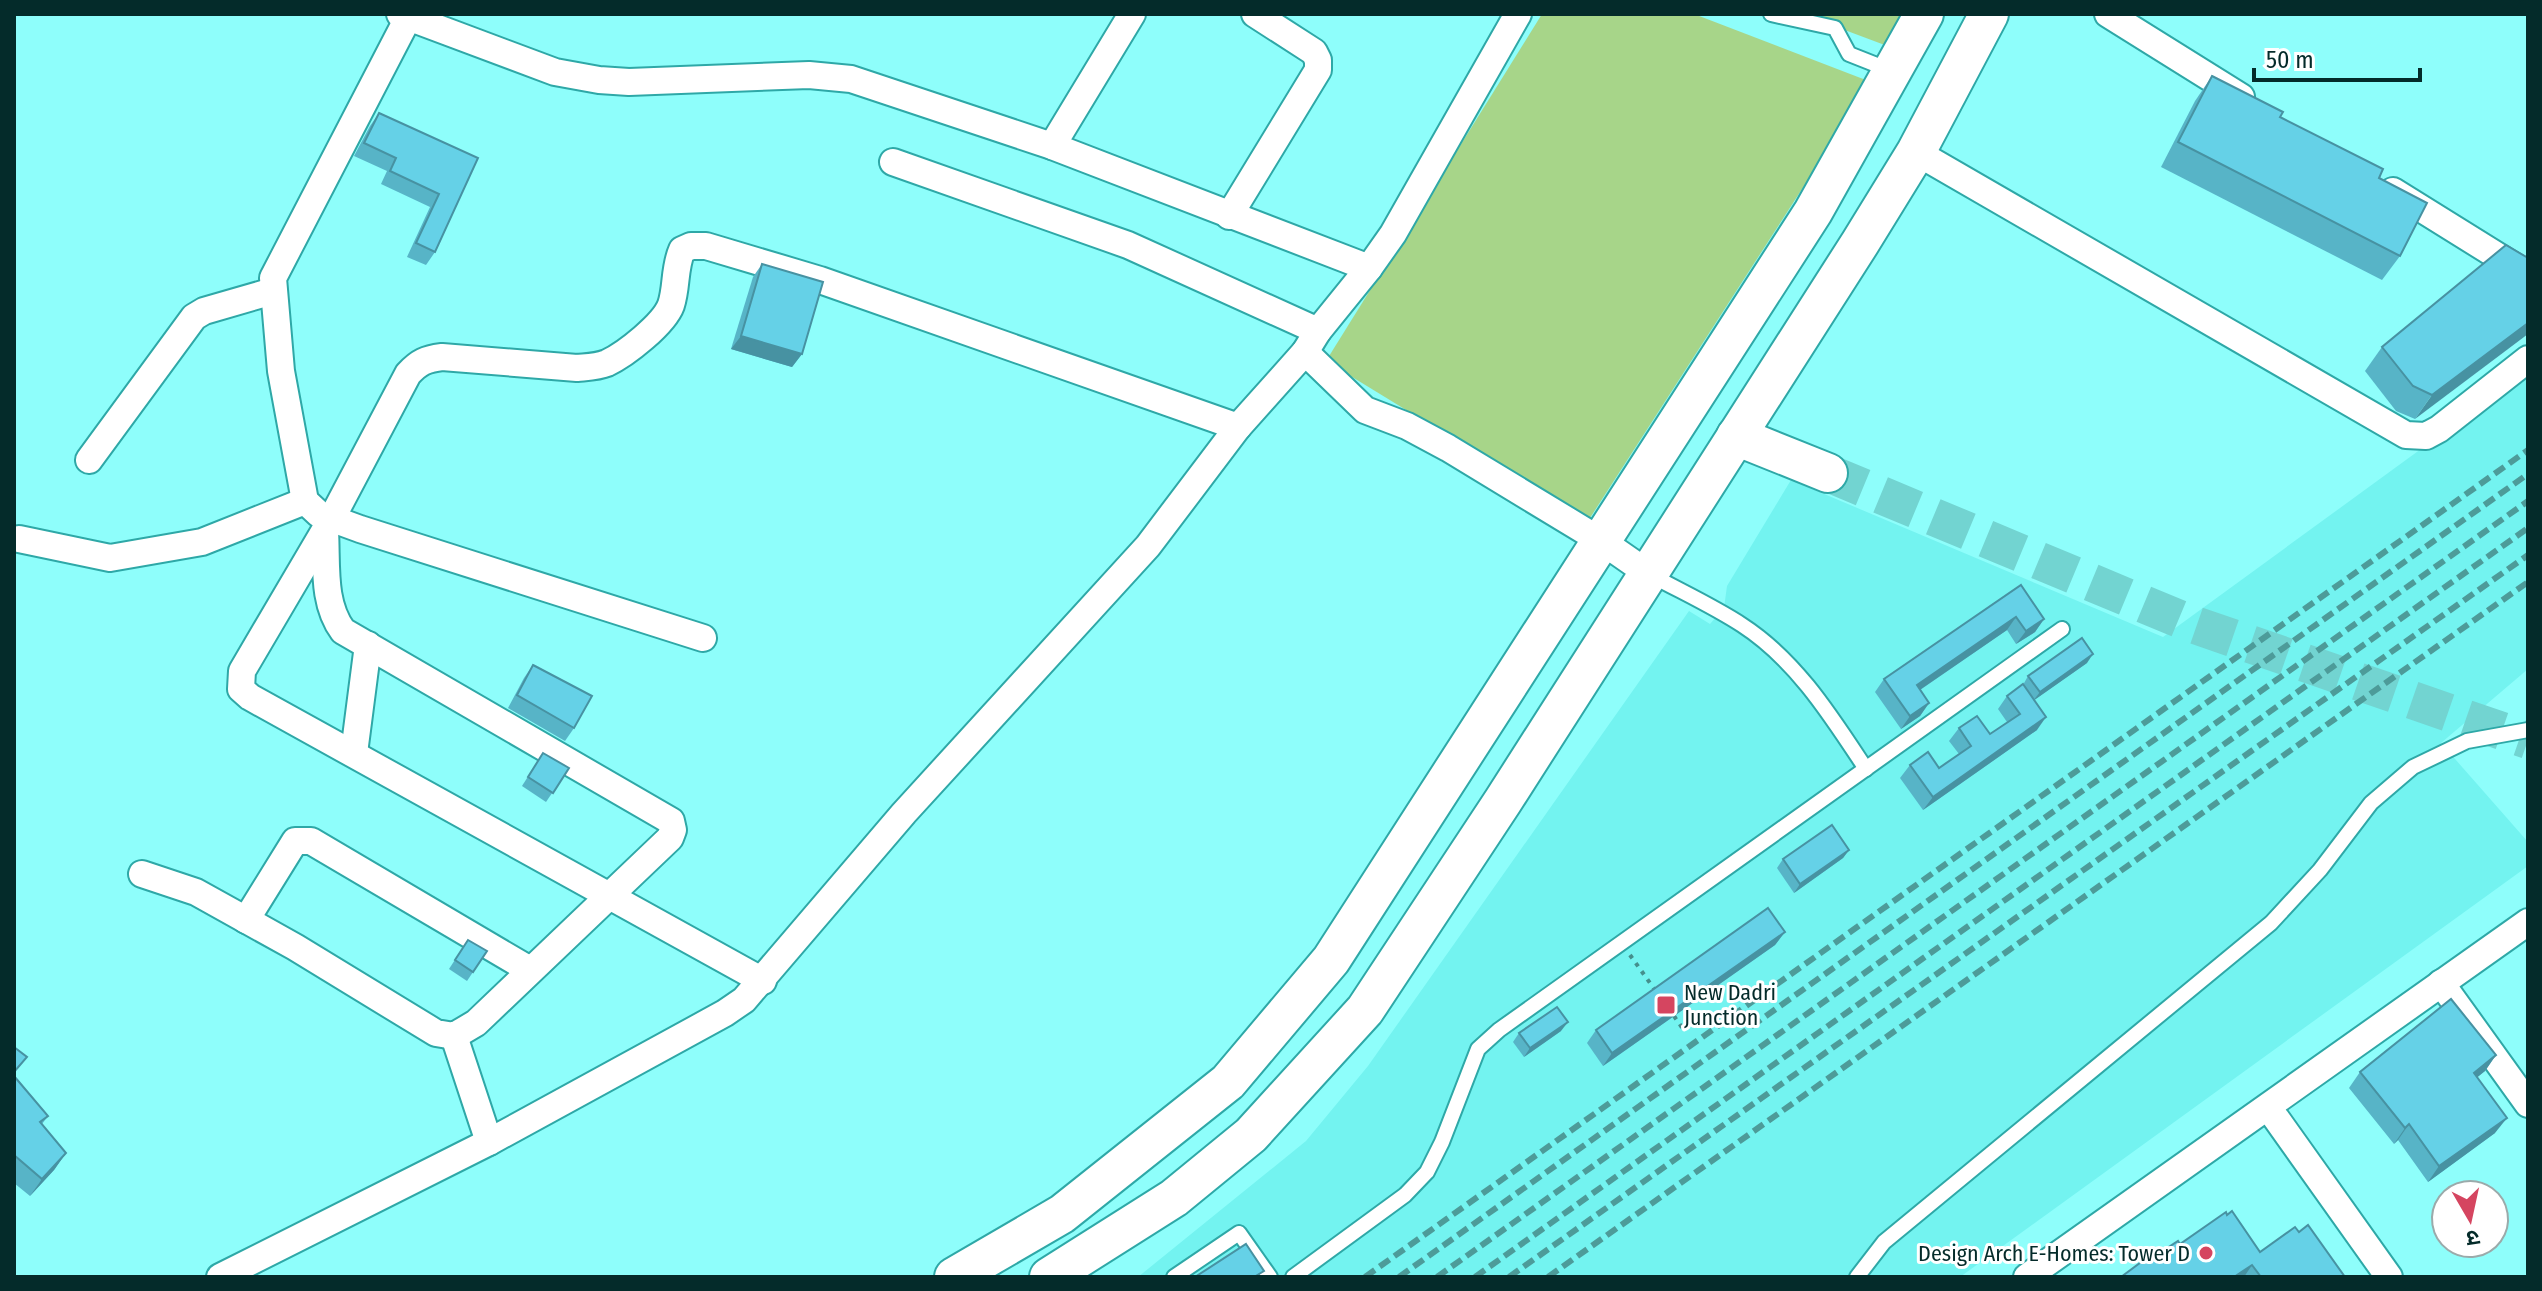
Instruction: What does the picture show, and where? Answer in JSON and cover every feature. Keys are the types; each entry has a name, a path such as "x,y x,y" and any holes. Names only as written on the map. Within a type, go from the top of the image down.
{"street":[{"path":"1052,146 1132,14"},
{"path":"1229,216 1318,70 1314,52 1255,14"},
{"path":"220,1277 489,1142 744,1000 904,813 1148,546 1238,427 1312,341 1393,234 1518,14"},
{"path":"954,1277 1062,1214 1228,1082 1331,960 1813,212 1924,14"},
{"path":"1049,1277 1174,1198 1251,1135 1365,1010 1649,574 1916,152 1989,14"},
{"path":"2108,14 2257,107"},
{"path":"703,638 443,557 328,525 305,501 281,371 273,278 406,15 555,72 599,80 629,82 809,75 851,79 1052,146 1369,268"},
{"path":"1916,152 2406,435 2426,436 2439,429 2528,359"},
{"path":"893,162 1128,245 1312,341 1365,410 1407,426 1448,448 1603,542 1649,574"},
{"path":"2366,174 2528,275"},
{"path":"763,981 250,697 241,689 242,671 328,525 408,374 425,359 442,357 577,368 609,362 658,324 667,313 672,302 678,260 682,250 691,246 725,251 820,280 1238,427"},
{"path":"89,460 187,324 204,311 273,291"},
{"path":"1736,436 1828,473"},
{"path":"19,539 110,558 202,542 305,501"},
{"path":"142,874 188,888 436,1033 454,1036 476,1023 670,838 673,830 671,821 343,631 332,612 328,525"},
{"path":"354,753 368,645"},
{"path":"246,920 295,841 311,841 530,970"},
{"path":"2027,1277 2528,922"},
{"path":"2441,983 2528,1104"},
{"path":"454,1036 489,1142"},
{"path":"2268,1107 2389,1277"}],"lane":[{"path":"1771,14 1835,28 1849,54 1892,71"},
{"path":"1649,574 1743,626 1794,669 1831,715 1866,769"},
{"path":"1293,1277 1405,1195 1427,1172 1478,1049 1499,1030 2062,629"},
{"path":"1857,1277 1884,1242 2271,923 2320,870 2371,803 2413,767 2467,741 2528,730"},
{"path":"1174,1277 1239,1233 1270,1277"}],"path":[{"path":"1622,943 1657,993"},
{"path":"1674,1016 1683,1029"}],"shaded area":[{"path":"2528,371 2528,669 2441,743 2528,842 2528,866 1960,1277 1138,1277 1306,1141 1368,1066 1689,611 1710,624 1724,608 1727,586 1791,480 2163,637"}],"green space":[{"path":"1542,14 1694,14 1871,82 1588,521 1326,361"},
{"path":"1802,14 1908,14 1890,47"}],"building":[{"path":"2212,76 2283,112 2280,117 2383,169 2379,178 2427,203 2400,256 2178,142"},
{"path":"379,113 478,158 435,252 416,243 439,194 390,171 396,158 364,143"},
{"path":"2506,245 2528,258 2528,323 2432,395 2413,386 2382,347"},
{"path":"762,264 823,282 802,354 741,336"},
{"path":"2021,585 2044,619 2026,631 2016,617 1917,685 1929,703 1910,716 1884,679"},
{"path":"2082,638 2093,654 2040,692 2028,676"},
{"path":"533,665 592,696 574,728 517,695"},
{"path":"2023,684 2046,717 1933,797 1910,765 1928,752 1939,768 1971,746 1959,728 1977,716 1990,734 2020,714 2007,696"},
{"path":"543,753 569,768 553,793 528,777"},
{"path":"1832,825 1849,850 1800,884 1783,859"},
{"name":"New Dadri Junction","path":"1768,908 1785,932 1612,1053 1596,1030"},
{"path":"468,940 487,951 473,972 455,960"},
{"path":"2451,999 2496,1055 2474,1073 2507,1118 2439,1166 2409,1124 2405,1128 2360,1072"},
{"path":"1557,1007 1568,1022 1530,1048 1519,1033"},
{"path":"14,1047 27,1057 14,1072"},
{"path":"14,1076 48,1116 40,1122 66,1153 42,1179 14,1155"},
{"path":"2232,1211 2260,1252 2295,1227 2299,1232 2308,1225 2345,1277 2261,1277 2252,1265 2234,1277 2121,1277 2156,1251 2158,1254 2178,1241 2180,1244"},
{"path":"1246,1244 1264,1271 1254,1277 1195,1277"}],"tunnel":[{"path":"1828,473 2189,623 2528,740"}],"railway":[{"path":"1365,1277 2528,450"},
{"path":"1399,1277 2528,474"},
{"path":"1437,1277 2528,501"},
{"path":"1475,1277 2528,528"},
{"path":"1509,1277 2528,555"},
{"path":"1548,1277 2528,582"}],"place":[{"name":"New Dadri Junction","path":"1666,1005"},
{"name":"Design Arch E-Homes: Tower D","path":"2206,1253"}]}
